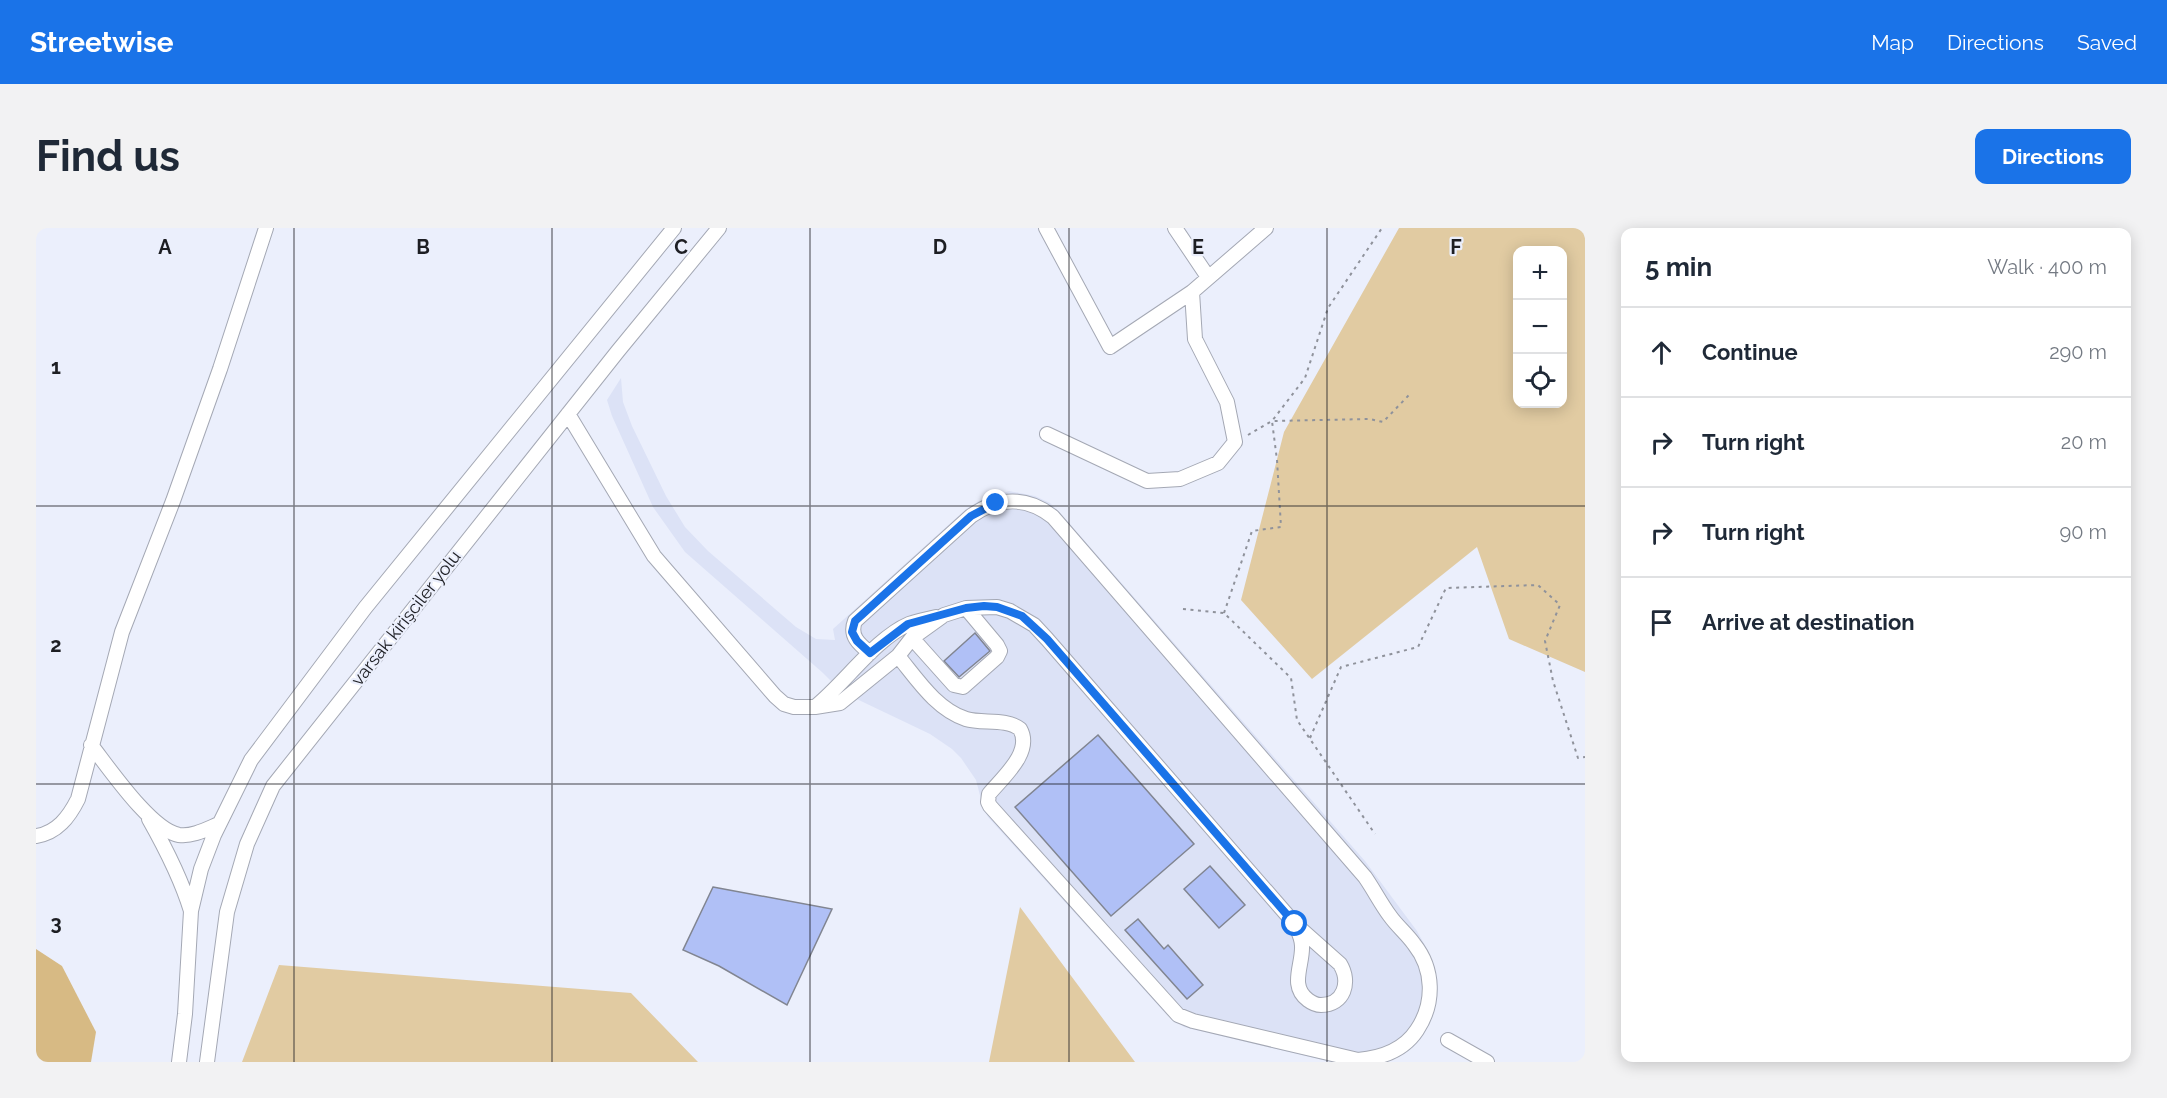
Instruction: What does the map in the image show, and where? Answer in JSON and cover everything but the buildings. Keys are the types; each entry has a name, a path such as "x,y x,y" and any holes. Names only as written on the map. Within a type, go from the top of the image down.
{"street":[{"path":"36,836 58,827 70,815 78,799 122,632 185,468 266,228"},
{"name":"varsak kirişciler yolu","path":"179,1062 185,1014 191,911 201,869 219,824 251,760 365,608 674,228"},
{"name":"varsak kirişciler yolu","path":"207,1062 227,912 247,844 273,786 568,414 719,228"},
{"path":"1046,228 1110,346 1192,292 1266,228"},
{"path":"1175,228 1209,277"},
{"path":"1047,434 1147,481 1180,480 1218,463 1235,442 1227,402 1195,339 1192,292"},
{"path":"568,414 654,556 784,704 794,707 815,707 834,705 846,699 898,657 912,638 944,615"},
{"path":"870,653 854,636 852,628 855,621 971,516 988,506 1004,501 1023,502 1043,510 1053,517 1365,877 1391,917 1414,944 1427,968 1430,991 1426,1014 1415,1033 1390,1053 1358,1060 1193,1022 1178,1015 990,806 989,794 1023,750 1024,740 1020,729 1014,725 968,720 949,711 934,698 898,657"},
{"path":"815,707 834,692 870,653 908,624 966,608 997,607 1022,616 1034,625 1295,924 1334,958 1345,972 1346,979 1344,992 1330,1004 1316,1005 1304,997 1300,990 1298,977 1302,944 1295,924"},
{"path":"912,638 954,685 963,687 997,657 1000,651 966,608"},
{"path":"91,745 145,812 160,826 178,835 193,834 219,824"},
{"path":"145,812 172,862 191,911"},
{"path":"1448,1040 1487,1062"}],"path":[{"path":"1235,442 1272,422 1305,378 1328,308 1382,228"},
{"path":"1272,422 1370,419 1383,423 1409,395"},
{"path":"1224,613 1252,531 1281,527 1278,460 1272,422"},
{"path":"1310,738 1341,667 1418,647 1446,588 1538,585 1560,605 1545,641 1553,681 1578,758 1585,757"},
{"path":"1183,609 1224,613 1291,678 1297,720 1375,834"}],"shaded area":[{"path":"1399,228 1585,228 1585,672 1509,639 1477,547 1312,679 1241,600 1284,432"},
{"path":"621,378 623,402 632,426 666,496 685,527 708,551 796,627 816,639 835,640 833,629 966,509 979,501 1009,491 1035,496 1050,503 1365,861 1417,931 1427,949 1437,981 1437,997 1433,1011 1420,1038 1398,1057 1384,1062 1331,1062 1184,1027 1167,1015 988,817 976,780 952,749 930,734 842,692 685,552 653,507 612,416 607,400"},
{"path":"1020,907 1135,1062 989,1062"},
{"path":"36,949 62,966 96,1032 91,1062 36,1062"},
{"path":"279,965 631,993 698,1062 242,1062"}],"route":[{"path":"996,503 971,516 855,621 852,632 857,641 870,653 908,624 966,608 997,607 1022,616 1047,639 1295,924"}]}
